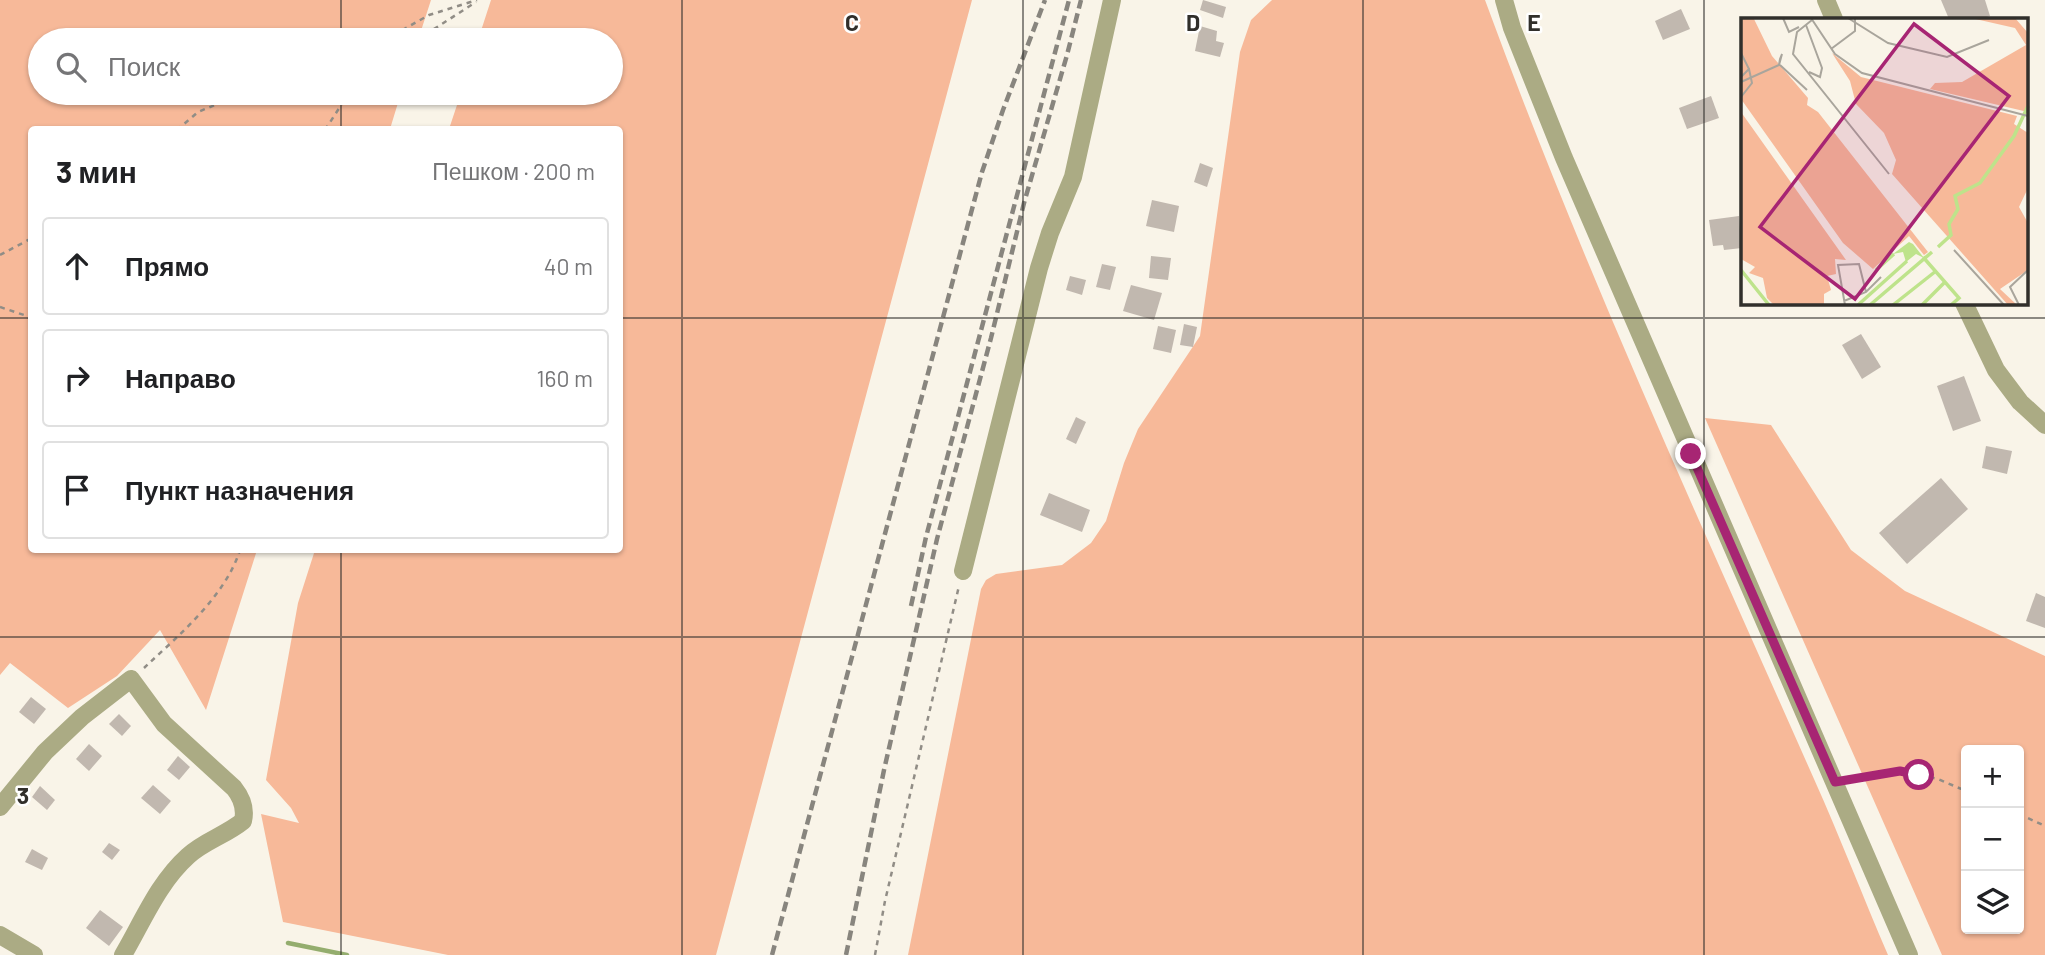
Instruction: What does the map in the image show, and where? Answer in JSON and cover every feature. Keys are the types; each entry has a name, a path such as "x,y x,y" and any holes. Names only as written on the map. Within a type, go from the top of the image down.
{"street":[{"path":"963,571 1039,268 1073,177 1112,0"},
{"path":"1504,0 1512,28 1564,158 1909,955"},
{"path":"1826,0 1834,18"},
{"path":"1964,304 1996,370 2020,402 2045,425"},
{"path":"0,807 45,752 82,716 131,680 164,724 241,796 245,812 243,821 189,855 173,871 160,888 123,955"},
{"path":"0,935 34,955"}],"path":[{"path":"406,28 429,15 478,0"},
{"path":"435,28 478,0"},
{"path":"182,126 198,112 215,105"},
{"path":"328,126 341,105"},
{"path":"0,255 28,239"},
{"path":"0,307 28,318"},
{"path":"131,680 198,615 221,587 239,553"},
{"path":"875,955 885,901 963,571"},
{"path":"1835,782 1900,771 1938,779 1961,789"},
{"path":"2024,816 2045,826"}],"shaded area":[{"path":"0,0 431,0 422,28 28,28 28,105 397,105 391,126 28,126 28,553 256,553 206,710 160,630 117,676 68,708 10,663 0,675"},
{"path":"491,0 972,0 716,955 448,955 283,922 261,814 299,823 291,808 266,780 298,603 314,553 623,553 623,126 450,126 457,105 623,105 623,28 482,28"},
{"path":"1272,0 1485,0 1522,99 1602,295 1824,801 1888,955 908,955 981,589 986,580 996,574 1062,565 1091,543 1106,521 1138,429 1200,336 1240,52 1251,20"},
{"path":"1705,418 1771,425 1851,550 1905,591 2045,656 2045,955 1942,955"}],"building":[{"path":"1203,0 1226,7 1223,18 1200,10"},
{"path":"1941,0 1985,0 1990,16 1984,18 1949,18"},
{"path":"1681,9 1690,29 1663,40 1655,21"},
{"path":"1200,26 1217,31 1216,41 1224,43 1220,57 1195,51"},
{"path":"1711,96 1719,118 1687,129 1679,108"},
{"path":"1200,163 1213,168 1207,187 1194,182"},
{"path":"1152,200 1179,206 1174,232 1146,226"},
{"path":"1739,216 1741,248 1724,250 1723,245 1713,246 1709,220"},
{"path":"1151,256 1171,258 1168,280 1149,278"},
{"path":"1102,264 1116,267 1110,290 1096,287"},
{"path":"1070,276 1086,280 1082,295 1066,290"},
{"path":"1131,285 1162,293 1154,320 1123,311"},
{"path":"1184,324 1197,327 1193,347 1180,345"},
{"path":"1158,326 1176,330 1171,353 1153,349"},
{"path":"1861,334 1881,367 1862,379 1842,345"},
{"path":"1964,376 1981,421 1953,431 1937,386"},
{"path":"1076,417 1086,422 1076,444 1066,439"},
{"path":"1986,446 2012,451 2007,474 1982,468"},
{"path":"1941,478 1968,509 1907,564 1879,533"},
{"path":"1049,493 1090,510 1082,532 1040,515"},
{"path":"2036,593 2045,597 2045,628 2026,621"},
{"path":"31,697 46,709 34,724 19,712"},
{"path":"119,714 131,726 122,736 109,724"},
{"path":"89,744 102,756 89,771 76,759"},
{"path":"178,756 190,767 179,780 167,770"},
{"path":"153,785 171,801 160,814 141,798"},
{"path":"40,786 55,800 47,810 32,797"},
{"path":"109,843 120,850 112,860 102,852"},
{"path":"32,849 48,858 42,870 25,862"},
{"path":"100,910 123,927 109,946 86,928"}],"waterway":[{"path":"288,943 347,955"}],"railway":[{"path":"772,955 982,172 1045,0"},
{"path":"911,606 926,537 1069,0"},
{"path":"846,955 884,770 937,539 1024,203 1081,0"}],"route":[{"path":"1691,454 1835,782 1900,771 1919,775"}]}
